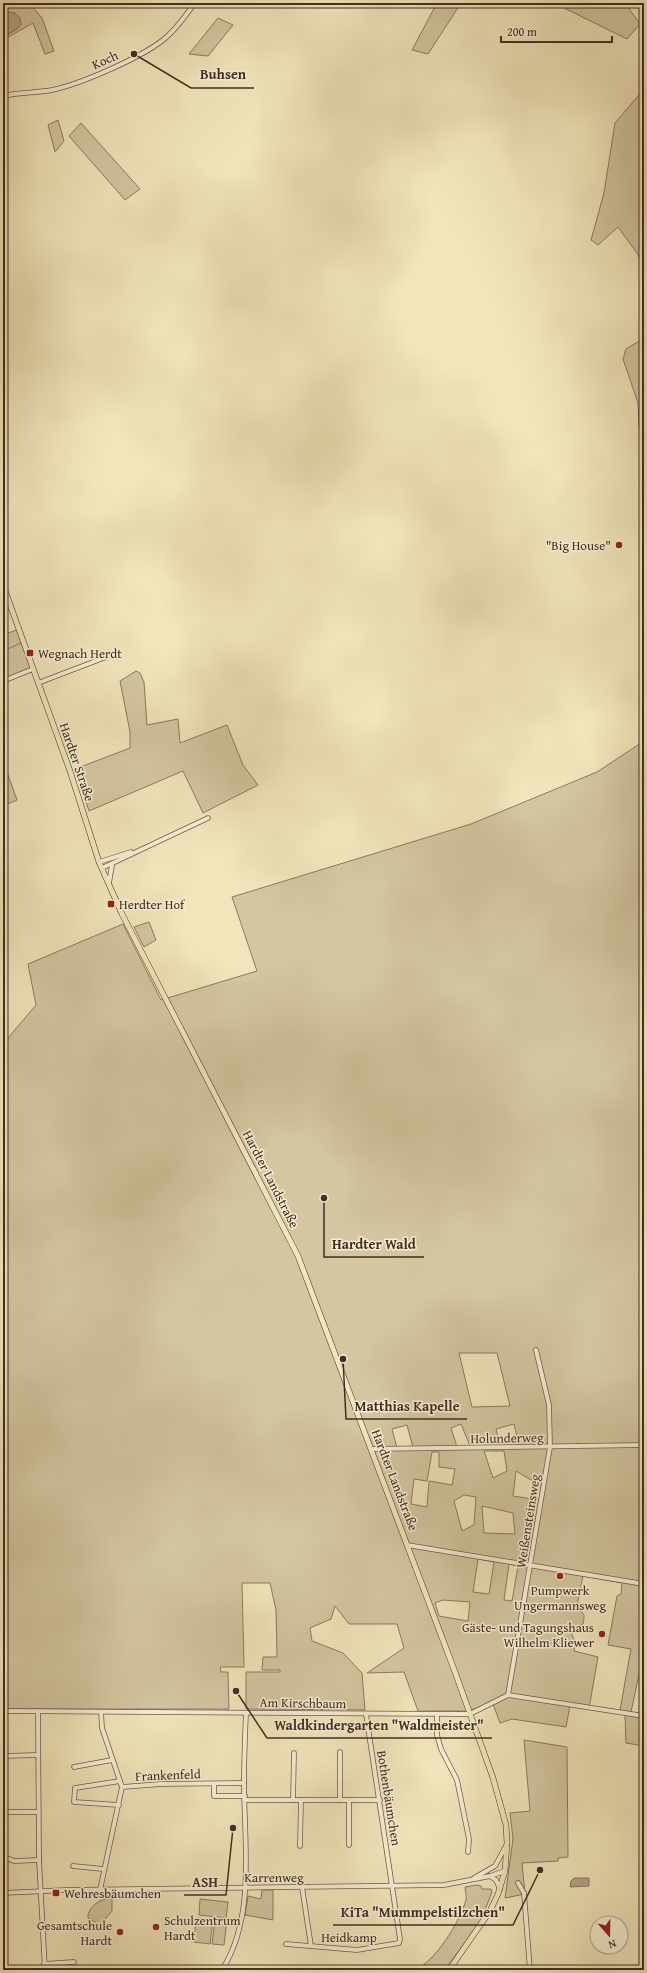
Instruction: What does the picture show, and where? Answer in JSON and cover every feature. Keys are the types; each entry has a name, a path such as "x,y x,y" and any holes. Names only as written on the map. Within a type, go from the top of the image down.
{"main road":[{"name":"Hardter Straße","path":"3,585 70,771 99,862 136,944"},
{"name":"Hardter Landstraße","path":"136,944 294,1247 407,1544 470,1714 501,1804 506,1825 507,1843 505,1871 500,1888 493,1906 478,1930 449,1970"}],"street":[{"name":"Koch","path":"3,96 57,89 95,75 136,56 167,37 195,3"},
{"path":"38,682 114,654"},
{"path":"3,681 34,669"},
{"path":"102,868 112,865 137,850 208,818"},
{"path":"99,862 137,850"},
{"path":"109,885 109,874 112,865"},
{"name":"Weißensteinsweg","path":"508,1695 550,1447 549,1405 536,1350"},
{"name":"Holunderweg","path":"371,1450 644,1445"},
{"path":"407,1544 644,1584"},
{"path":"508,1695 519,1695 644,1716"},
{"name":"Am Kirschbaum","path":"3,1711 470,1714 508,1695"},
{"path":"38,1711 40,1891 45,1970"},
{"path":"100,1890 103,1869 122,1787 102,1728 101,1712"},
{"path":"222,1970 235,1944 246,1887 244,1783 246,1713"},
{"name":"Bothenbäumchen","path":"366,1714 393,1885"},
{"path":"438,1714 437,1734 441,1749 457,1780 469,1839 468,1852"},
{"path":"340,1752 340,1800"},
{"path":"293,1800 294,1753"},
{"path":"3,1756 38,1755"},
{"path":"74,1767 112,1760"},
{"path":"118,1805 74,1802 75,1788 120,1782"},
{"name":"Frankenfeld","path":"122,1787 161,1784 244,1783"},
{"name":"Frankenfeld","path":"214,1784 214,1796 245,1798"},
{"path":"245,1798 293,1800 380,1800"},
{"path":"300,1846 301,1800"},
{"path":"349,1800 349,1846"},
{"path":"5,1812 38,1812"},
{"path":"505,1871 495,1866 500,1860 507,1843"},
{"path":"7,1858 14,1861 40,1860"},
{"path":"73,1866 103,1869"},
{"name":"Karrenweg","path":"472,1879 495,1866"},
{"name":"Karrenweg","path":"3,1893 246,1887 444,1885 490,1876 505,1871"},
{"path":"490,1876 496,1880 500,1888"},
{"path":"518,1883 524,1893 530,1970"},
{"name":"Heidkamp","path":"286,1944 357,1950 399,1944 400,1939 393,1885"},
{"name":"Heidkamp","path":"302,1887 311,1946"},
{"path":"44,1964 74,1962"}],"shaded area":[{"path":"12,3 29,3 42,18 54,51 45,54 33,23 3,40 3,37 17,29 20,18 15,13 7,12 3,16 3,11"},
{"path":"437,3 461,3 428,54 412,50"},
{"path":"554,3 625,3 640,24 627,39"},
{"path":"7,12 15,13 20,18 21,24 17,29 3,37 3,16"},
{"path":"218,18 233,25 208,56 189,54"},
{"path":"644,89 644,268 637,253 618,227 598,245 591,240 604,193 615,123"},
{"path":"58,120 64,141 55,152 48,125"},
{"path":"81,123 140,189 125,200 69,136"},
{"path":"644,338 644,441 639,426 638,403 623,359 626,349"},
{"path":"19,629 33,669 3,680 3,635"},
{"path":"136,671 140,673 144,682 147,725 178,719 180,743 227,725 243,765 258,785 203,813 183,771 89,811 75,769 130,748 130,732 120,681"},
{"path":"644,741 644,1651 631,1712 620,1710 631,1649 608,1645 617,1596 621,1594 622,1583 583,1576 577,1606 584,1615 584,1620 583,1624 574,1628 572,1635 576,1643 574,1651 598,1657 589,1708 570,1705 566,1727 512,1719 500,1723 493,1704 466,1711 418,1711 404,1672 367,1673 404,1648 397,1624 349,1624 335,1606 331,1619 310,1628 312,1641 343,1653 362,1673 365,1710 246,1709 246,1672 280,1672 280,1670 262,1670 263,1657 277,1657 276,1610 270,1583 242,1583 244,1667 220,1667 221,1672 228,1672 229,1709 3,1709 3,1044 36,1005 28,964 123,924 161,1000 257,971 232,897 471,824 597,772","holes":["459,1353 497,1353 510,1406 472,1407","461,1424 470,1446 457,1447 451,1428","514,1424 519,1445 500,1446 496,1429","407,1425 413,1447 397,1448 392,1429","484,1451 504,1451 507,1471 493,1478","432,1452 439,1452 439,1467 455,1469 452,1485 429,1481 427,1507 411,1504 414,1479 427,1481","516,1471 531,1480 542,1480 539,1500 513,1496","464,1495 476,1497 474,1525 462,1531 454,1501","482,1506 513,1513 515,1534 484,1533","478,1559 494,1562 489,1594 473,1592","509,1564 518,1566 512,1601 504,1600","443,1600 470,1602 468,1621 439,1616 435,1603"]},
{"path":"3,761 17,800 3,806"},
{"path":"149,922 156,940 144,947 134,927"},
{"path":"627,1714 644,1717 644,1746 626,1743 625,1716"},
{"path":"524,1740 567,1747 568,1857 558,1858 558,1861 522,1863 525,1894 505,1898 513,1839 510,1813 530,1811"},
{"path":"574,1878 589,1878 589,1886 570,1887 571,1881"},
{"path":"477,1885 481,1886 482,1889 491,1889 492,1892 481,1920 445,1970 414,1970 422,1966 430,1959 446,1940 463,1909 466,1900 465,1887"},
{"path":"262,1890 273,1890 273,1920 245,1915 248,1896 261,1899"},
{"path":"112,1898 112,1911 100,1925 88,1918 90,1910 95,1904 104,1899"},
{"path":"200,1899 228,1902 226,1918 199,1915"},
{"path":"196,1918 213,1919 210,1944 194,1942"},
{"path":"215,1920 227,1921 224,1945 212,1944"}],"waterway":[{"path":"3,651 21,643"}],"place":[{"name":"Buhsen","path":"134,54"},
{"name":"\"Big House\"","path":"619,545"},
{"name":"Wegnach Herdt","path":"30,653"},
{"name":"Herdter Hof","path":"111,904"},
{"name":"Hardter Wald","path":"324,1198"},
{"name":"Matthias Kapelle","path":"343,1359"},
{"name":"Pumpwerk Ungermannsweg","path":"560,1576"},
{"name":"Gäste- und Tagungshaus Wilhelm Kliewer","path":"602,1634"},
{"name":"Waldkindergarten \"Waldmeister\"","path":"236,1691"},
{"name":"ASH","path":"233,1828"},
{"name":"KiTa \"Mummpelstilzchen\"","path":"540,1870"},
{"name":"Wehresbäumchen","path":"56,1893"},
{"name":"Schulzentrum Hardt","path":"156,1927"},
{"name":"Gesamtschule Hardt","path":"120,1932"}]}
